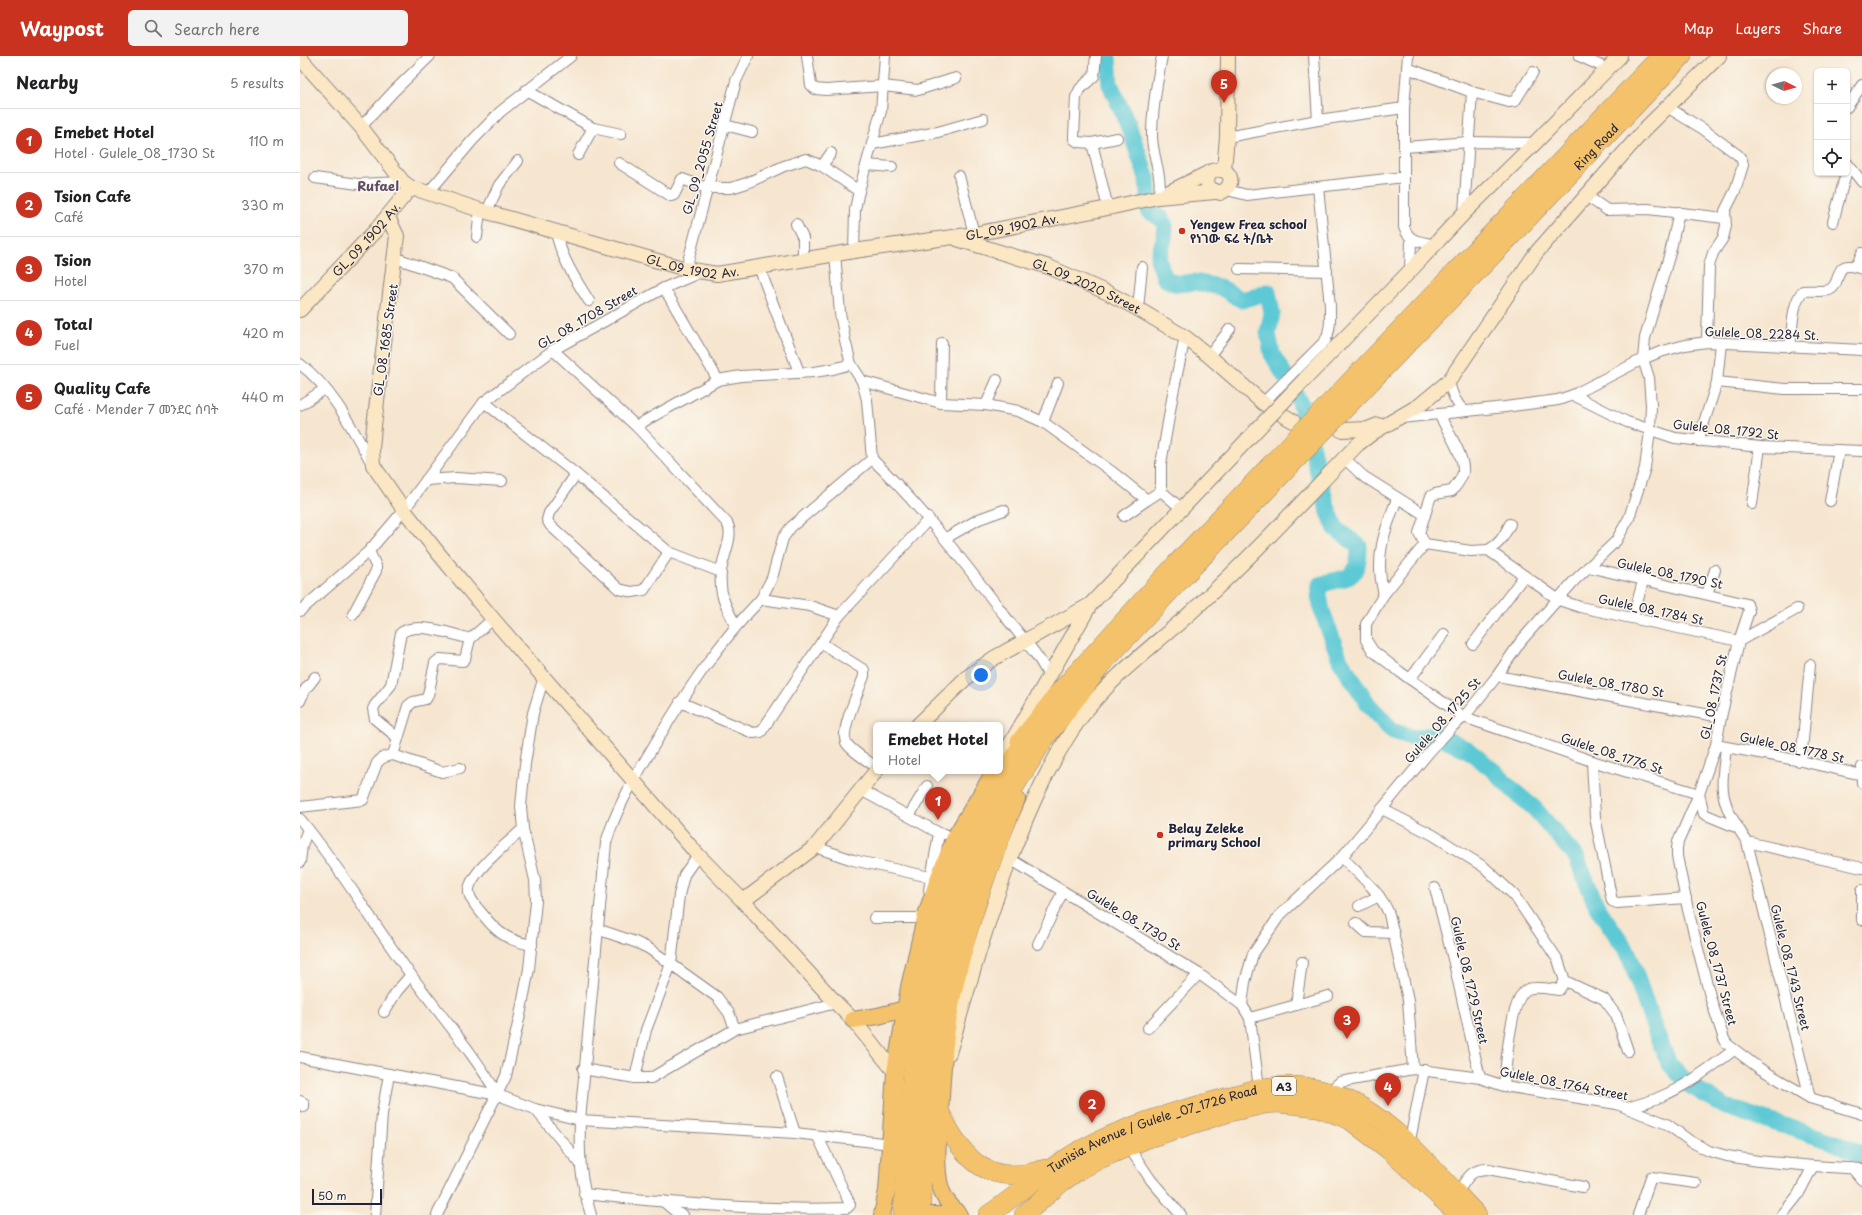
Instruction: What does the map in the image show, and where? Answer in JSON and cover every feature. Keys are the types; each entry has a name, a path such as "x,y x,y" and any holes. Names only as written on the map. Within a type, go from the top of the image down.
{"highway":[{"name":"Ring Road","path":"1503,232 1661,56"},
{"name":"Ring Road","path":"1503,232 1682,56"},
{"path":"1003,764 1037,735 1104,662 1181,570 1503,232"},
{"path":"928,1215 931,1030 941,971 969,888 992,832 1037,735"},
{"path":"903,1215 913,1070 920,1009 935,939 966,850 984,811 1037,735"},
{"name":"Tunisia Avenue / Gulele _07_1726 Road","path":"988,1215 1059,1163 1142,1123 1259,1088 1292,1086 1327,1092 1365,1109 1408,1145 1454,1204"},
{"name":"Tunisia Avenue / Gulele _07_1726 Road","path":"1024,1215 1035,1208 1081,1169 1128,1146 1223,1114 1265,1104 1293,1103 1317,1107 1337,1114 1362,1129 1454,1204 1477,1215"},
{"name":"A3","path":"940,1112 956,1142 969,1158 988,1171 1006,1176 1025,1175 1044,1170 1059,1163"}],"main road":[{"path":"959,1215 946,1199 939,1184 938,1144 942,1079 948,1022 964,945 998,847 1017,798 1037,735"},
{"path":"882,1215 888,1191 895,1072 905,1009 925,918 938,879 955,837 994,774"},
{"path":"853,1020 883,1015 905,1009"},
{"path":"928,1215 952,1215"}],"street":[{"path":"360,128 393,92 430,56"},
{"name":"GL_09_2055 Street","path":"686,269 736,81 748,56"},
{"path":"807,56 811,85 815,88 826,90 883,86 918,90 956,78"},
{"path":"854,251 855,209 881,111 885,56"},
{"path":"1096,56 1094,76 1080,89 1076,97 1074,139 1078,142 1092,143 1117,138"},
{"path":"1158,197 1160,187 1152,137 1156,91 1162,56"},
{"path":"1224,170 1227,137 1228,56"},
{"path":"1314,56 1318,120"},
{"path":"1408,56 1404,108 1404,227 1406,234 1411,240 1435,245"},
{"path":"1579,56 1608,68"},
{"path":"1003,758 1090,605 1305,379 1410,272 1464,213 1620,56"},
{"path":"942,1079 974,967 1010,859 1040,786 1053,760 1079,720 1099,695 1131,663 1175,627 1236,570 1358,444 1374,432 1402,418 1449,381 1536,253 1585,195 1645,129 1719,56"},
{"path":"428,193 472,141 500,112 566,57"},
{"path":"300,58 408,186"},
{"path":"1406,68 1472,92 1509,102 1515,100 1533,72"},
{"path":"1849,104 1862,85"},
{"path":"526,90 593,128 621,134"},
{"path":"1464,213 1472,92"},
{"path":"1667,107 1703,129 1738,154 1742,160 1735,191 1724,211 1726,226 1724,238 1713,253 1709,266 1708,342"},
{"path":"1227,137 1318,120 1404,108"},
{"path":"872,144 938,132 983,119"},
{"path":"725,125 752,132"},
{"path":"578,154 593,128"},
{"path":"1405,147 1469,142 1535,143"},
{"path":"1092,143 1108,208"},
{"path":"822,166 831,153"},
{"path":"619,163 671,196 674,195 682,179 707,188 731,188 746,184 800,160 806,159 822,166 859,191"},
{"path":"477,237 483,211 499,185 518,161"},
{"path":"867,165 892,167"},
{"path":"1218,169 1224,170 1230,176 1231,183 1221,191 1158,197 1218,169"},
{"path":"1850,171 1862,182"},
{"path":"1209,172 1207,181 1209,188 1248,195 1404,177"},
{"path":"959,176 974,234"},
{"path":"1833,222 1845,176"},
{"path":"315,178 358,184 408,186"},
{"name":"GL_09_1902 Av.","path":"300,310 388,217 408,191 408,186 483,211 556,232 686,269 717,274 854,251 974,234 1158,197"},
{"path":"1263,403 1320,346 1327,336 1331,324 1318,187"},
{"path":"1585,195 1607,210 1648,209 1724,218"},
{"path":"1643,359 1645,338 1670,253 1679,212"},
{"name":"GL_08_1685 Street","path":"373,465 372,449 374,426 396,258 397,236 388,217"},
{"path":"796,224 803,238 803,259"},
{"path":"556,232 558,244 565,261 589,301"},
{"name":"GL_09_2020 Street","path":"953,237 1049,267 1108,293 1138,309 1185,337 1210,356 1263,403 1293,421"},
{"path":"1410,272 1411,240"},
{"path":"1790,347 1798,297 1803,291 1828,290 1834,286 1838,272 1843,267 1849,266 1859,268 1862,253"},
{"path":"835,254 840,313 851,364 862,381 867,400 872,459 898,484 946,538 1024,641 1040,658 1049,677"},
{"path":"396,258 452,278 509,334"},
{"path":"760,267 799,372"},
{"path":"1138,309 1142,267"},
{"path":"1240,269 1327,271"},
{"name":"GL_08_1708 Street","path":"300,611 369,552 404,510 484,402 553,350 664,288 701,272"},
{"path":"664,288 718,380"},
{"path":"1210,356 1230,329"},
{"path":"1160,491 1161,464 1173,393 1185,337"},
{"name":"Gulele_08_2284 St.","path":"1402,418 1439,414 1461,408 1505,407 1558,400 1573,396 1643,359 1685,345 1708,342 1862,350"},
{"path":"941,403 942,343"},
{"path":"1698,441 1717,382 1721,343"},
{"path":"553,350 636,426 729,526 730,532 721,572 722,600 736,625"},
{"name":"Gulele_08_1725 St","path":"1242,1005 1245,982 1254,954 1280,915 1342,857 1430,752 1453,726 1464,717 1497,676 1521,641 1574,580 1616,541 1629,518 1645,468 1650,431 1651,405 1649,378 1643,359"},
{"path":"300,364 325,388 352,428 373,465 404,510 492,619 698,855 743,901 853,1020 895,1072"},
{"path":"636,426 718,380 741,376 833,369 851,364"},
{"path":"986,405 997,380"},
{"path":"862,381 941,403 986,405 1008,408 1043,422 1111,470 1147,500"},
{"path":"1449,381 1452,393 1461,408"},
{"path":"1717,382 1785,389 1862,389"},
{"path":"1043,422 1058,383"},
{"path":"300,405 325,388"},
{"name":"Gulele_08_1792 St","path":"1573,396 1627,422 1650,431 1675,438 1760,447 1862,451"},
{"path":"484,402 576,474 669,552 721,572"},
{"path":"1439,414 1459,454 1463,472 1458,484 1452,491 1434,494 1431,496 1419,532 1425,544 1472,551 1488,550 1497,546 1504,538 1510,524"},
{"path":"1358,444 1359,437 1347,430 1368,429 1402,418"},
{"path":"1752,504 1760,447"},
{"path":"1830,501 1839,450"},
{"path":"1344,458 1363,476 1425,515"},
{"path":"591,1215 584,1194 579,1162 580,1120 606,843 612,825 633,781 680,702 736,625 761,599 772,578 780,545 787,532 872,459"},
{"path":"576,474 549,513 547,520 550,525 619,589 632,592 644,590 669,552"},
{"path":"426,480 456,478 502,482"},
{"path":"1160,491 1182,509"},
{"path":"1124,516 1160,491"},
{"path":"1384,594 1381,582 1380,556 1383,536 1397,498"},
{"path":"946,538 979,519 1004,510"},
{"path":"680,702 753,733 761,732 840,616 929,519"},
{"name":"Gulele_08_1776 St","path":"1425,544 1384,594 1366,624 1364,632 1366,640 1373,651 1464,717 1592,761 1699,794"},
{"name":"Gulele_08_1784 St","path":"1488,550 1558,600 1580,607 1739,641"},
{"path":"353,614 376,570 376,566 369,552"},
{"name":"Gulele_08_1790 St","path":"1588,567 1747,604"},
{"path":"1707,594 1715,570"},
{"path":"1474,644 1524,576"},
{"path":"1633,618 1643,581"},
{"path":"300,597 308,604"},
{"path":"761,599 810,606 840,616"},
{"name":"GL_08_1737 St","path":"1699,794 1721,746 1721,717 1739,641 1749,611 1747,604"},
{"path":"921,722 966,678 1024,641 1090,605"},
{"path":"1739,641 1796,609"},
{"path":"393,755 410,703 426,698 435,663 440,659 465,659 470,639 492,619"},
{"path":"398,738 375,719 373,709 374,704 391,685 401,634 408,630 432,628 470,639"},
{"path":"1410,679 1444,634"},
{"path":"821,643 864,670 864,676 845,727 844,737 847,744 873,765"},
{"path":"1801,761 1810,665"},
{"name":"Gulele_08_1780 St","path":"1497,676 1721,717"},
{"path":"300,701 305,690 315,677"},
{"path":"437,1215 498,1095 506,1076 523,1000 532,945 536,901 535,880 523,829 521,806 525,764 533,713 544,677"},
{"name":"Gulele_08_1778 St","path":"1721,746 1801,761 1862,775"},
{"name":"Gulele_08_1743 Street","path":"1721,746 1723,790 1727,806 1747,842 1810,1098"},
{"path":"300,807 363,800 381,758 393,755 442,772 460,768"},
{"path":"1592,761 1595,817 1612,901 1617,903 1686,898"},
{"path":"1862,767 1862,783"},
{"path":"743,901 815,847 874,774"},
{"path":"909,816 927,786"},
{"path":"861,790 939,833 955,837"},
{"path":"1699,794 1704,814 1738,828"},
{"name":"Gulele_08_1737 Street","path":"1699,794 1688,824 1678,842 1677,856 1711,1000 1724,1039 1734,1050 1759,1068 1810,1098 1862,1114"},
{"path":"1382,809 1433,835 1484,868 1514,895 1558,960 1565,981 1604,999 1616,1014 1628,1052"},
{"path":"300,819 308,828 411,975 468,1048 498,1095"},
{"path":"300,862 301,845 308,828"},
{"path":"523,829 477,874 470,884 469,893 473,902 491,925 505,937 518,943 532,945"},
{"path":"874,918 925,918 930,877 939,833"},
{"path":"1747,842 1862,868"},
{"path":"815,847 853,860 930,877"},
{"path":"635,1078 646,1030 671,964 679,895 684,875 698,855"},
{"path":"1342,857 1385,903 1394,933 1408,1000 1419,1069 1408,1145"},
{"name":"Gulele_08_1730 St","path":"1010,859 1199,974 1242,1005"},
{"name":"Gulele_08_1729 Street","path":"1434,888 1453,959 1480,1078"},
{"path":"1862,890 1862,920"},
{"path":"1038,944 1063,891"},
{"path":"1359,906 1379,896"},
{"path":"1356,923 1366,932 1394,933"},
{"path":"597,929 648,948 671,964 717,998 729,1013 735,1029"},
{"path":"1296,1005 1302,962"},
{"path":"1148,1028 1199,974"},
{"path":"384,1012 397,991 411,975"},
{"path":"1504,1086 1510,1032 1515,1009 1520,998 1527,989 1559,990 1565,981"},
{"path":"1250,1018 1328,996"},
{"path":"584,1069 645,1079 659,1074 735,1029 836,1003"},
{"path":"1242,1005 1250,1018 1259,1088"},
{"path":"1628,1108 1660,1098 1705,1071 1734,1050"},
{"path":"300,1057 498,1095 534,1109 580,1120 794,1133 891,1144"},
{"name":"Gulele_08_1764 Street","path":"1327,1092 1340,1082 1419,1069 1480,1078 1504,1086 1584,1098 1628,1108 1667,1124 1690,1141 1709,1151 1742,1160 1857,1168"},
{"path":"375,1215 382,1114 389,1074"},
{"path":"777,1077 794,1133"},
{"path":"1317,1107 1327,1092"},
{"path":"534,1109 579,1162"},
{"path":"584,1194 787,1209 847,1208 850,1205 849,1202 818,1136"},
{"path":"1128,1146 1151,1180 1181,1215"},
{"path":"1773,1215 1784,1212 1798,1195 1813,1166"},
{"path":"1857,1168 1862,1180"},
{"path":"1454,1204 1471,1173 1477,1169 1583,1187"},
{"path":"1638,1215 1651,1177 1696,1183"},
{"path":"663,1201 676,1213 684,1215"}],"waterway":[{"path":"1108,56 1110,84 1128,125 1147,178 1149,211 1162,219 1165,226 1164,239 1158,259 1165,279 1178,284 1194,282 1220,287 1242,300 1268,292 1272,313 1268,333 1272,354 1300,402 1327,507 1336,529 1359,546 1357,566 1354,572 1345,578 1320,585 1319,595 1322,611 1340,660 1368,704 1393,731 1414,738 1435,734 1468,750 1494,771 1535,809 1576,857 1597,907 1628,952 1656,1033 1669,1063 1689,1085 1726,1107 1837,1143 1862,1155"}],"place":[{"name":"Quality Cafe","path":"1224,103"},
{"name":"Yengew Frea school የነገው ፍሬ ት/ቤት","path":"1182,231"},
{"name":"Emebet Hotel","path":"938,820"},
{"name":"Belay Zeleke primary School","path":"1160,835"},
{"name":"Tsion","path":"1347,1039"},
{"name":"Total","path":"1388,1106"},
{"name":"Tsion Cafe","path":"1092,1123"}],"district":[{"name":"Rufael","path":"378,185"}]}
